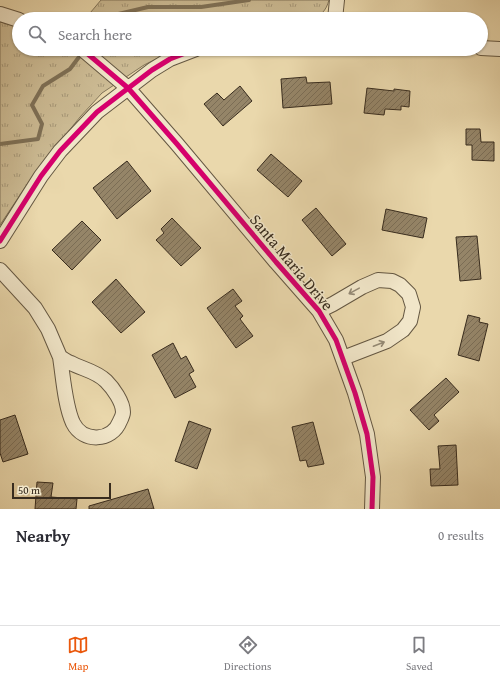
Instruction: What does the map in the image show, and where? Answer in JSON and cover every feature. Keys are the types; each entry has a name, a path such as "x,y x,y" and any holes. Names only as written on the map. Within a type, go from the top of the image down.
{"street":[{"path":"336,12 337,0"},
{"path":"0,14 12,18"},
{"path":"488,48 500,49"},
{"name":"Santa Maria Drive","path":"90,56 128,88 319,311 336,340 367,434 373,477 372,509"},
{"path":"0,241 60,151 97,112 158,66 178,56"},
{"path":"0,270 35,308 48,329 60,357 67,403 73,423 83,436 96,438 107,436 117,428 123,413 118,395 105,380 92,371 71,364 60,357"},
{"path":"319,311 362,287 378,280 392,281 400,285 409,294 413,307 410,321 403,330 387,341 343,358"}],"green space":[{"path":"101,0 329,0 322,12 91,12"},
{"path":"0,21 12,25 12,56 162,56 144,65 102,93 80,117 32,177 0,225"}],"building":[{"path":"306,77 307,83 330,82 332,104 283,108 281,79"},
{"path":"240,86 252,101 223,126 204,104 217,93 224,100"},
{"path":"367,88 410,91 409,107 401,106 401,110 385,109 384,115 364,113"},
{"path":"466,129 480,129 481,142 494,142 494,161 472,160 472,145 466,145"},
{"path":"271,154 302,181 288,197 257,170"},
{"path":"127,161 151,191 117,219 93,188"},
{"path":"316,208 346,244 332,256 302,220"},
{"path":"386,209 427,218 423,238 382,230"},
{"path":"172,218 201,248 181,266 156,240 164,233 161,229"},
{"path":"82,221 101,240 72,270 52,250"},
{"path":"477,236 481,279 460,281 456,237"},
{"path":"116,279 145,312 121,333 92,302"},
{"path":"233,289 242,301 235,306 243,316 240,319 253,336 236,348 207,308"},
{"path":"468,315 480,318 479,322 488,324 479,361 458,355"},
{"path":"173,343 181,359 186,356 194,371 189,374 196,387 175,398 152,355"},
{"path":"446,378 459,392 434,415 439,421 429,430 410,410"},
{"path":"15,415 28,454 3,462 0,453 0,420"},
{"path":"189,421 211,429 197,469 175,461"},
{"path":"313,422 324,464 308,467 306,460 300,461 292,427"},
{"path":"456,445 458,485 431,486 430,469 440,469 438,446"},
{"path":"37,482 53,483 51,497 77,499 76,509 35,509"},
{"path":"148,489 154,509 89,509 89,506"}],"waterway":[{"path":"127,12 148,7 201,7 249,0"},
{"path":"0,144 38,139 42,124 32,105 43,86 70,69 80,56"}],"cycle path":[{"path":"90,56 128,88 319,311 336,340 355,393 367,434 373,477 372,509"},
{"path":"0,241 41,176 60,151 97,112 152,70 178,56"}]}
